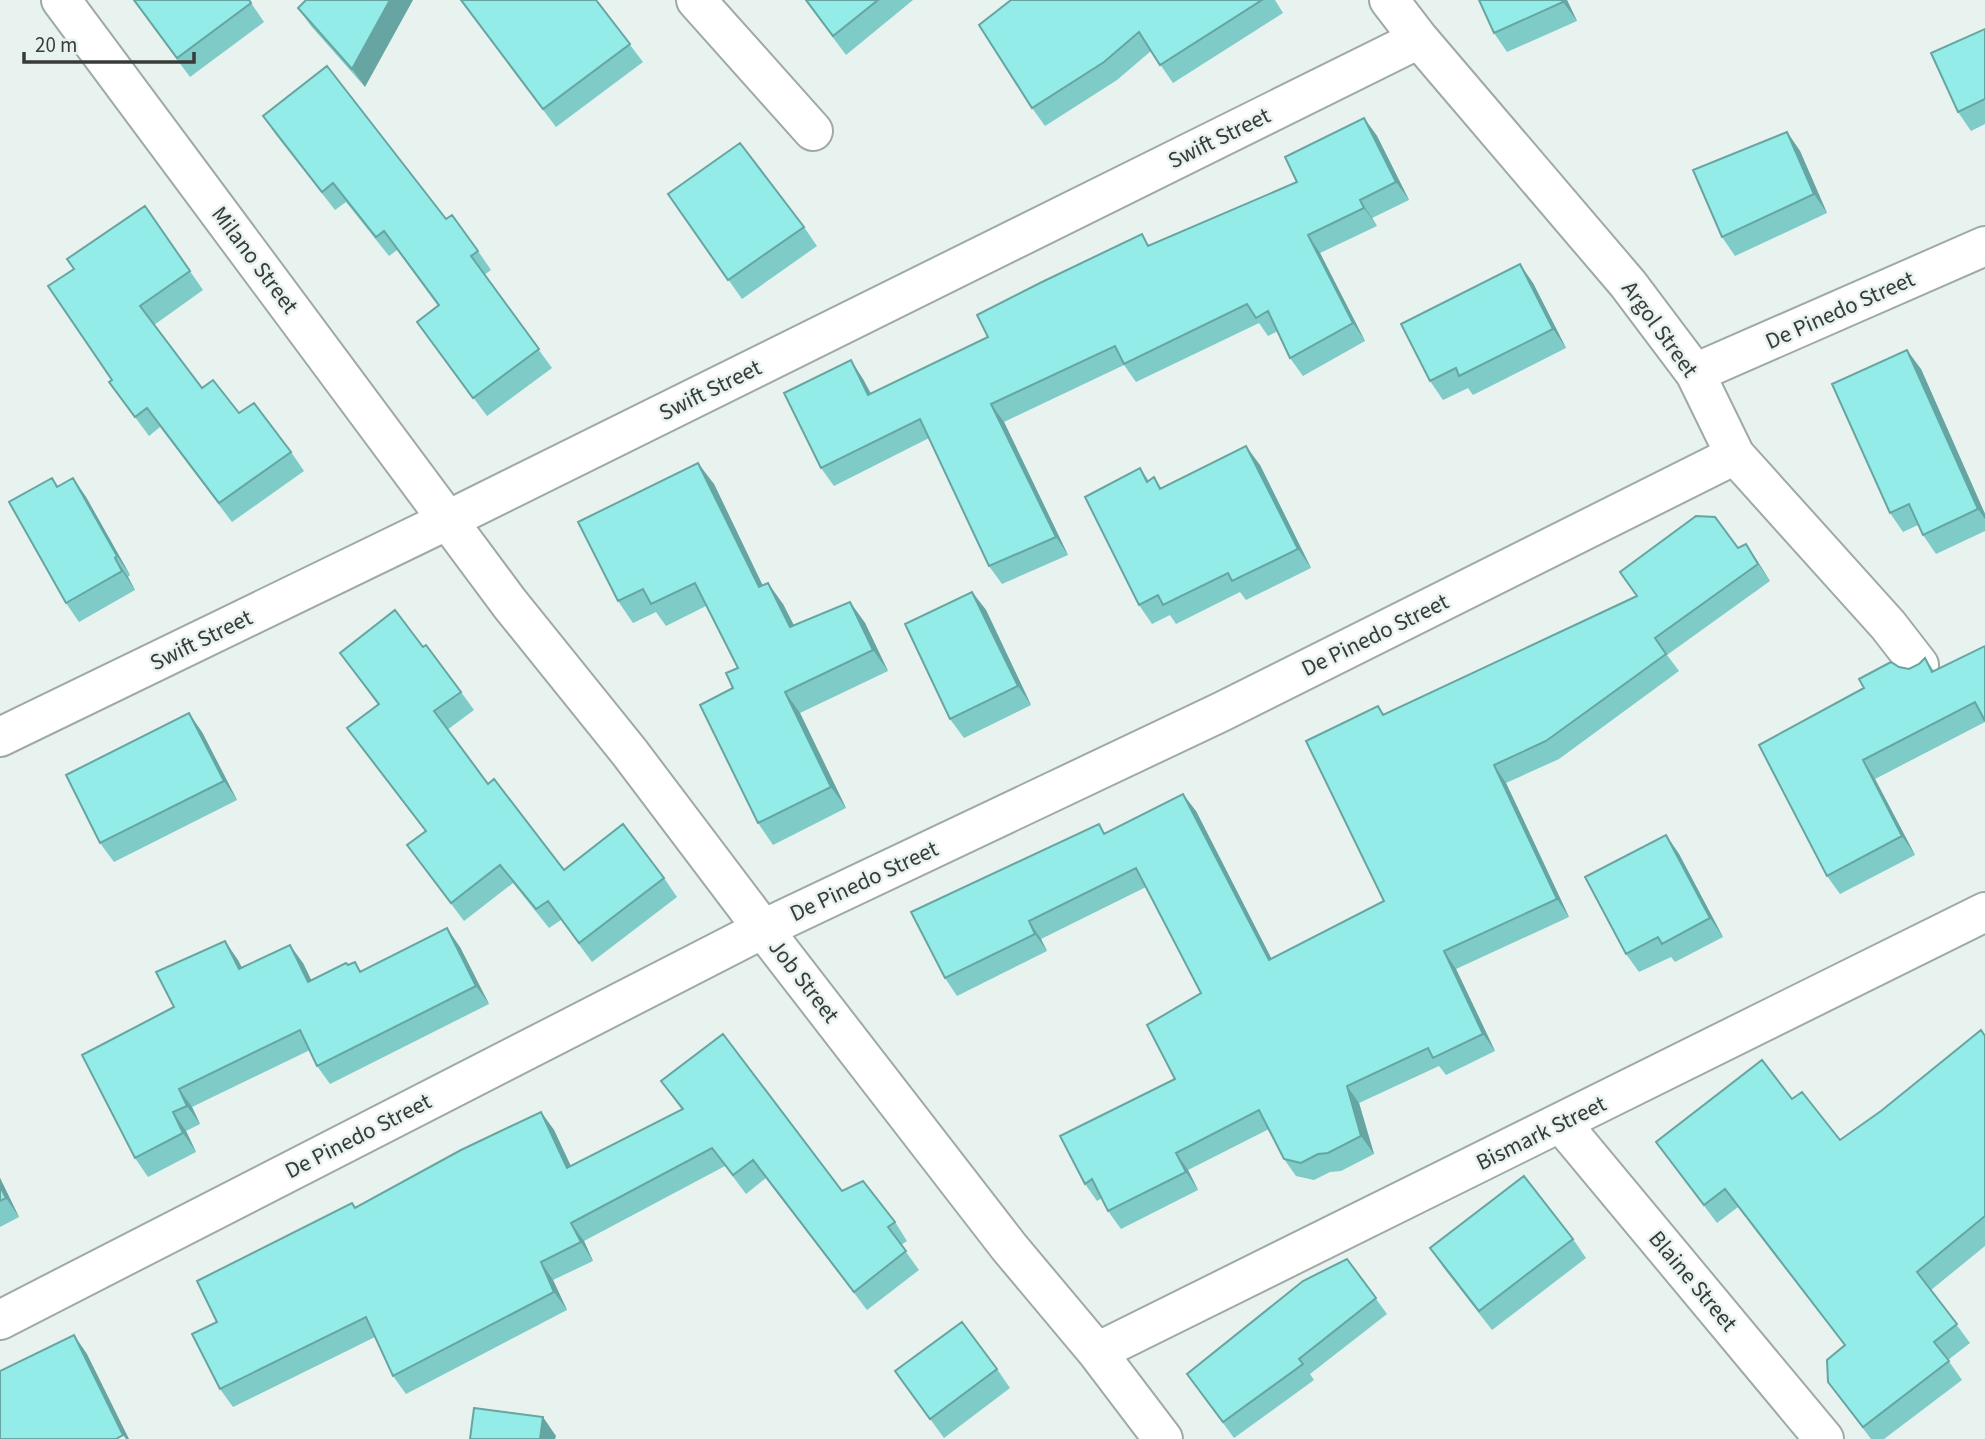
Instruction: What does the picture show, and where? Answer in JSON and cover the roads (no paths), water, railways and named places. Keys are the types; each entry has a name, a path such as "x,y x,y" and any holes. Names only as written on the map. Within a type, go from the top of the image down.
{"street":[{"name":"Milano Street","path":"61,0 448,520"},
{"path":"696,0 813,131"},
{"name":"Argol Street","path":"1389,0 1419,39 1595,244 1695,373 1735,455 1888,625 1919,665"},
{"name":"Swift Street","path":"0,737 448,520 1419,39"},
{"name":"De Pinedo Street","path":"1695,373 1985,246"},
{"name":"De Pinedo Street","path":"0,1320 763,929 1221,712 1735,455"},
{"name":"Job Street","path":"448,520 510,604 631,753 763,929 1009,1247 1097,1352 1163,1439"},
{"name":"Bismark Street","path":"1097,1352 1985,912"},
{"name":"Blaine Street","path":"1561,1123 1824,1439"}]}
